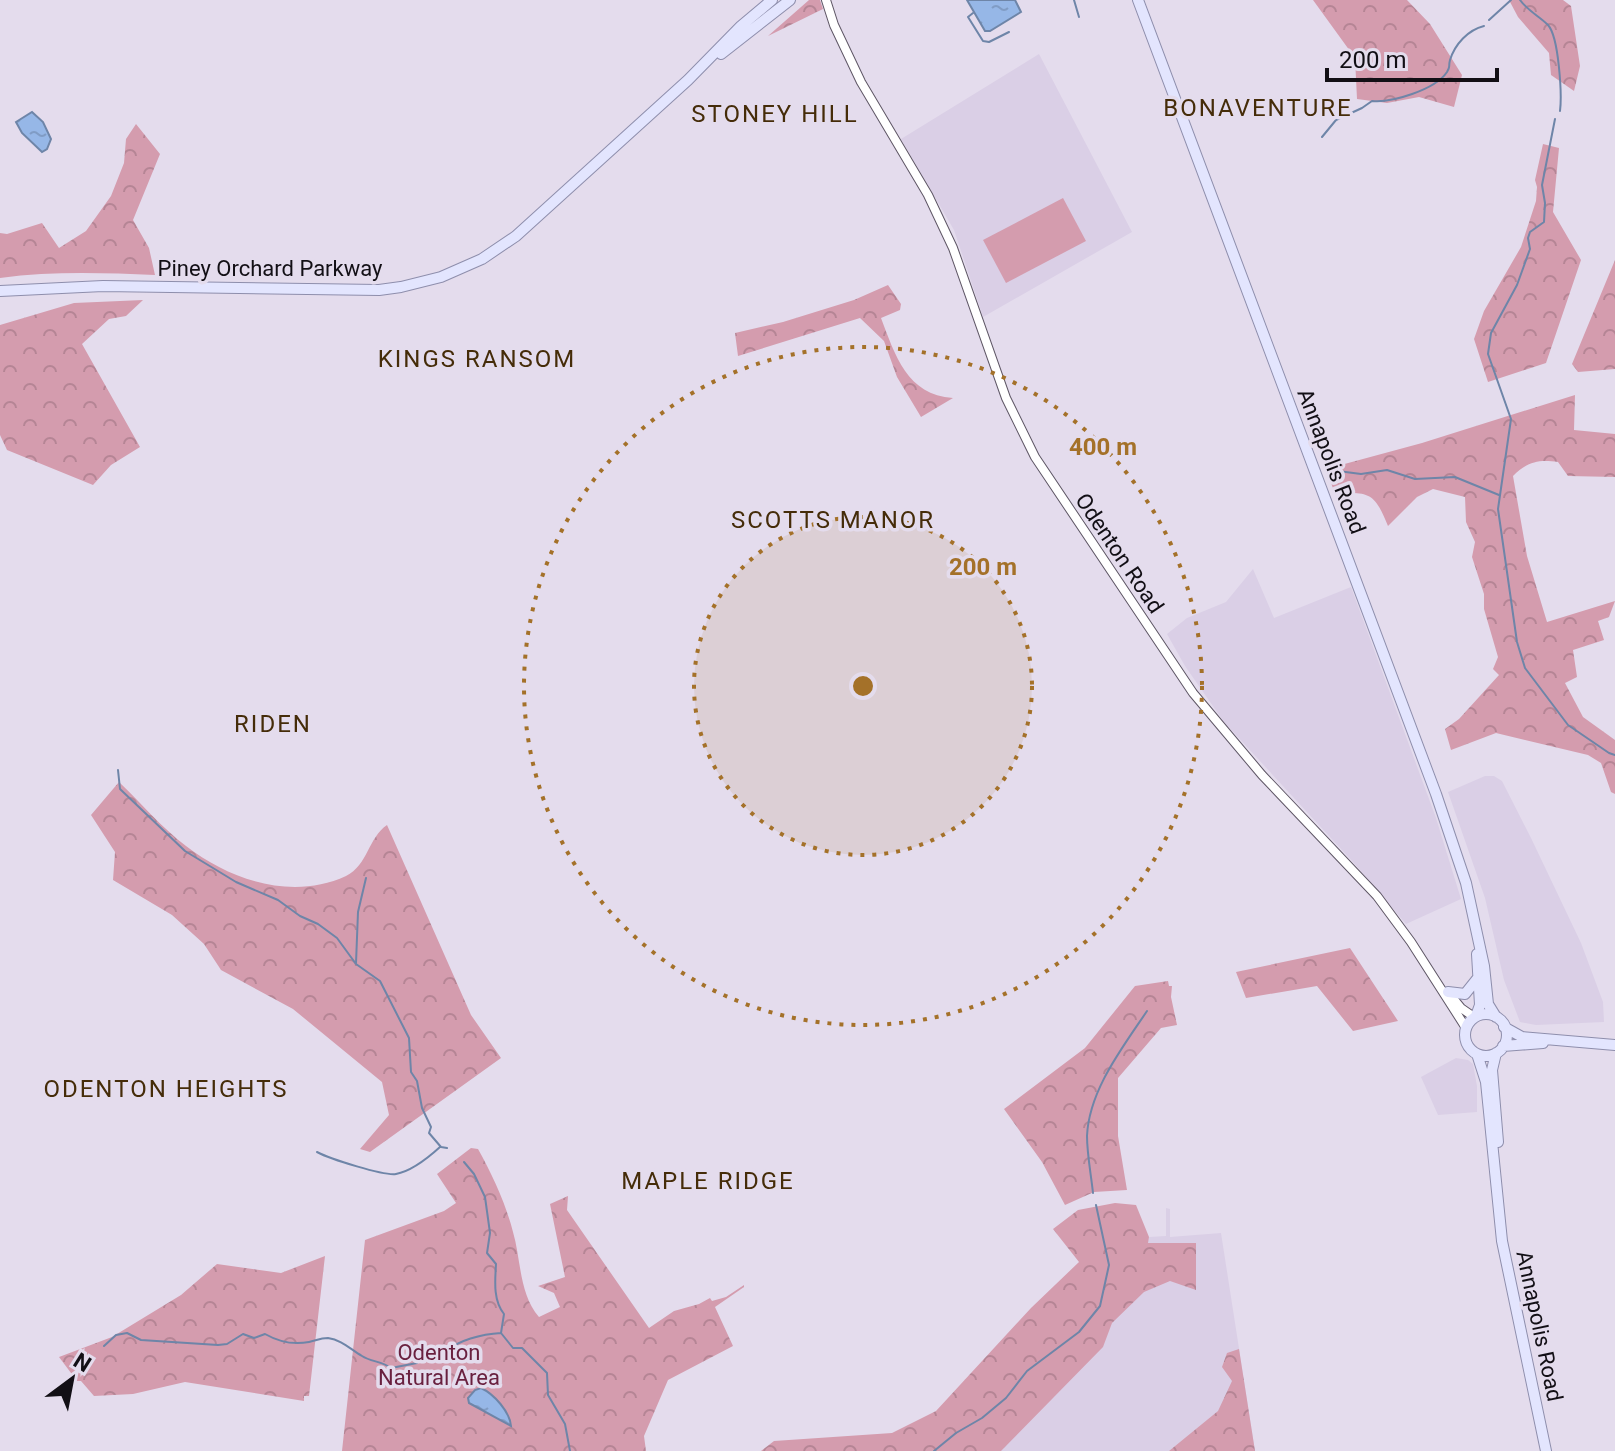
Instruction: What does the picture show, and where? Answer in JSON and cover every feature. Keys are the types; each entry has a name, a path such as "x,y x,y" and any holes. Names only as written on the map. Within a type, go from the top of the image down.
{"main road":[{"name":"Piney Orchard Parkway","path":"0,291 103,286 379,290 441,277 482,259 516,236 703,67 741,26 772,0"},
{"name":"Piney Orchard Parkway","path":"703,67 790,0"},
{"name":"Annapolis Road","path":"1138,0 1436,794 1466,883 1484,966 1488,1004 1496,1017"},
{"name":"Annapolis Road","path":"1475,1017 1480,1005 1478,940"},
{"path":"1448,992 1465,994 1478,977"},
{"path":"1500,1050 1507,1035 1504,1027 1496,1017 1488,1014 1475,1017 1466,1028 1467,1045 1477,1054 1490,1056 1500,1050 1557,1041"},
{"path":"1504,1027 1519,1036 1615,1045"},
{"name":"Annapolis Road","path":"1499,1208 1498,1129 1492,1070 1500,1050"},
{"name":"Annapolis Road","path":"1477,1054 1486,1082 1509,1279 1546,1451"}],"street":[{"name":"Odenton Road","path":"826,0 834,25 861,82 921,183 953,248 1006,398 1035,457 1193,693 1262,775 1377,896 1448,992 1461,1008 1475,1017"},
{"name":"Odenton Road","path":"1411,942 1466,1028"}],"shaded area":[{"path":"1039,54 1132,232 983,317 954,230 901,139"},
{"path":"1253,569 1274,618 1351,587 1436,818 1461,899 1406,924 1224,722 1185,666 1167,634 1187,618 1226,602"},
{"path":"1485,776 1494,776 1502,781 1531,838 1581,943 1603,1002 1604,1022 1536,1025 1520,1022 1504,980 1485,898 1448,792"},
{"path":"1456,1058 1473,1064 1477,1112 1438,1115 1421,1077"},
{"path":"1166,1208 1170,1209 1170,1237 1221,1233 1255,1451 934,1451 1138,1277 1149,1237 1166,1236"}],"green space":[{"path":"809,0 820,0 823,9 768,36"},
{"path":"1313,0 1407,0 1430,24 1462,75 1454,107 1419,97 1387,103 1357,99 1355,58"},
{"path":"1509,0 1563,0 1571,6 1580,66 1574,91 1551,75 1549,53 1518,17"},
{"path":"136,124 160,154 133,220 149,248 155,275 58,273 0,278 0,233 7,234 42,223 59,248 86,231 111,196 124,163 126,139"},
{"path":"1543,144 1559,148 1553,212 1581,260 1546,363 1488,382 1474,339 1484,311 1521,247 1536,201 1535,180"},
{"path":"1063,198 1086,241 1006,283 983,240"},
{"path":"1615,260 1615,369 1578,372 1572,364"},
{"path":"888,285 901,304 900,310 881,318 898,359 905,371 924,389 953,398 921,417 897,377 884,341 860,318 738,356 735,333 854,300"},
{"path":"143,300 126,316 109,319 82,344 140,447 111,465 93,485 7,450 0,435 0,325 74,303"},
{"path":"1575,395 1574,430 1615,434 1615,477 1568,476 1558,462 1544,461 1523,467 1513,476 1527,556 1547,622 1615,601 1609,617 1598,621 1604,640 1573,650 1577,677 1565,683 1583,717 1615,740 1615,794 1611,792 1601,763 1588,755 1496,733 1451,750 1445,729 1459,719 1499,675 1493,669 1498,657 1472,557 1475,542 1466,522 1465,497 1433,489 1417,497 1388,526 1370,497 1356,493 1335,494 1326,469 1422,443"},
{"path":"119,782 186,846 222,869 262,883 304,887 346,876 359,865 387,825 471,1015 501,1058 370,1152 360,1149 389,1115 382,1082 293,1009 221,970 204,944 172,915 113,880 115,852 91,815"},
{"path":"1350,948 1398,1021 1353,1031 1317,986 1246,998 1236,972"},
{"path":"1168,981 1172,986 1177,1025 1161,1028 1118,1078 1118,1136 1127,1190 1094,1192 1065,1205 1042,1162 1004,1109 1085,1048 1135,986"},
{"name":"Odenton Natural Area","path":"471,1148 478,1149 503,1200 516,1242 524,1287 539,1317 560,1307 554,1293 538,1286 565,1277 550,1204 568,1196 567,1210 649,1328 674,1311 710,1298 712,1301 726,1297 744,1285 715,1307 733,1346 668,1380 644,1436 646,1451 342,1451 365,1240 444,1211 456,1203 437,1174"},
{"path":"1115,1203 1136,1205 1149,1237 1148,1243 1196,1243 1196,1290 1170,1281 1144,1292 1112,1323 1103,1347 1001,1451 761,1451 774,1441 892,1433 936,1411 1031,1308 1079,1262 1053,1229 1078,1210"},
{"name":"Odenton Natural Area","path":"325,1256 309,1396 304,1396 304,1401 185,1382 133,1394 94,1396 81,1381 77,1381 59,1357 112,1337 181,1295 217,1264 281,1273"},
{"path":"1239,1349 1255,1451 1169,1451 1218,1411 1232,1381 1222,1367 1227,1353"}],"water":[{"path":"967,0 1015,0 1021,12 985,31"},
{"path":"32,112 43,122 51,139 47,149 42,152 22,133 16,122"},
{"path":"481,1388 500,1404 511,1426 469,1403 468,1398"}],"waterway":[{"path":"1074,0 1079,17"},
{"path":"1489,20 1511,0"},
{"path":"1520,0 1552,31 1559,66 1560,111"},
{"path":"973,13 968,17 983,41 989,42 1009,32"},
{"path":"1322,137 1336,120 1372,101 1401,97 1433,84 1447,72 1452,54 1463,38 1484,26"},
{"path":"1555,119 1542,185 1544,222 1530,232 1530,249 1517,285 1491,333 1488,354 1511,419 1498,509 1517,642 1525,668 1568,725 1615,755"},
{"path":"1338,471 1361,474 1387,470 1415,479 1455,477 1499,495"},
{"path":"118,770 120,789 185,851 236,882 278,900 300,916 318,924 337,938 356,964 380,981 409,1038 411,1072 417,1081 422,1108 431,1127 429,1133 441,1147 447,1148"},
{"path":"356,963 358,912 366,878"},
{"path":"1093,1193 1087,1136 1094,1102 1118,1054 1147,1011"},
{"path":"317,1152 357,1166 396,1174 414,1167 440,1147"},
{"path":"464,1162 474,1174 485,1197 490,1233 487,1253 496,1264 496,1297 504,1314 501,1333 513,1348 522,1348 547,1373 548,1395 565,1424 570,1451"},
{"path":"934,1451 1006,1398 1027,1371 1079,1332 1100,1306 1109,1265 1096,1205"},
{"path":"104,1346 116,1335 127,1333 141,1340 218,1345 227,1344 243,1334 254,1338 265,1334 292,1343 328,1338 391,1368 417,1363 426,1354 443,1353 470,1338 501,1333"}],"district":[{"name":"BONAVENTURE","path":"1258,108"},
{"name":"STONEY HILL","path":"775,114"},
{"name":"KINGS RANSOM","path":"477,359"},
{"name":"SCOTTS MANOR","path":"833,520"},
{"name":"RIDEN","path":"273,724"},
{"name":"ODENTON HEIGHTS","path":"166,1089"},
{"name":"MAPLE RIDGE","path":"708,1181"}]}
